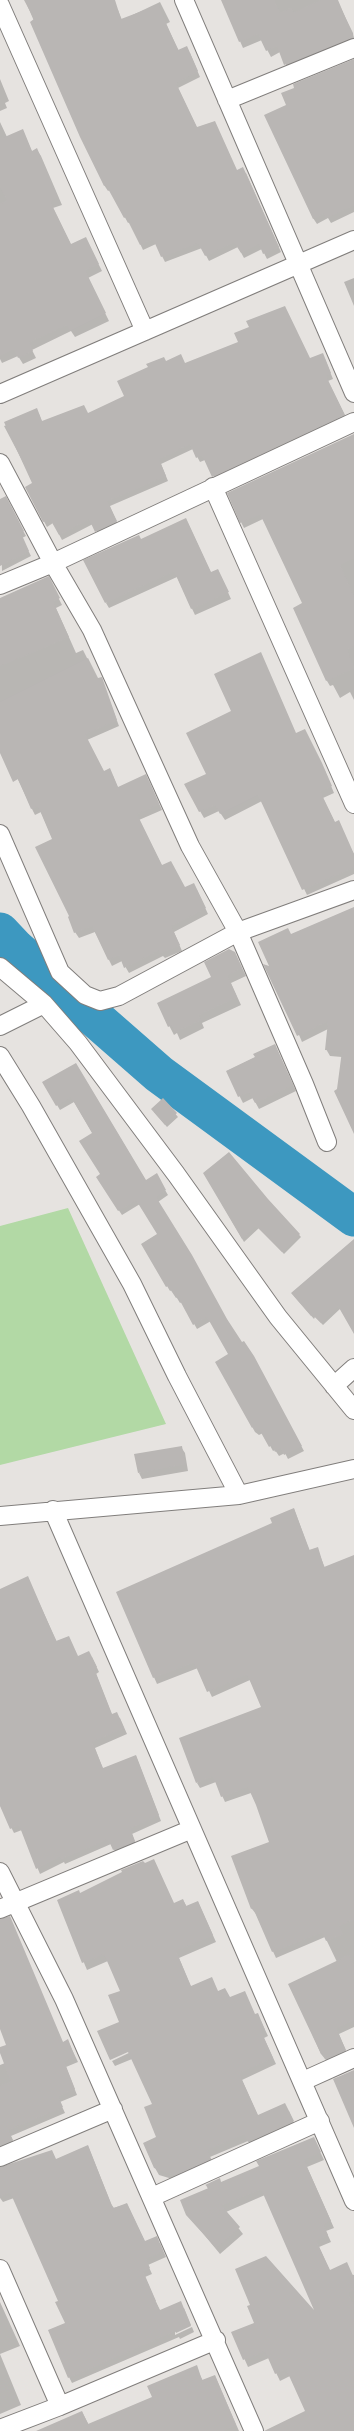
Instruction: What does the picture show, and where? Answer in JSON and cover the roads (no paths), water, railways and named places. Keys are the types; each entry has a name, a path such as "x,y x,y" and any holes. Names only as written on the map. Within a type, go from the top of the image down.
{"street":[{"path":"184,0 354,393"},
{"path":"0,5 145,331"},
{"path":"227,100 354,48"},
{"path":"0,394 354,240"},
{"path":"0,585 53,563 354,422"},
{"path":"0,463 53,563 92,630 190,846 238,932 304,1084 327,1142"},
{"path":"213,487 354,804"},
{"path":"0,834 60,972 85,995 100,1001 119,996 238,932 354,890"},
{"path":"0,967 44,1004 78,1043 176,1174 278,1317 354,1410"},
{"path":"0,1026 44,1004"},
{"path":"0,1056 31,1106 132,1284 177,1376 240,1495"},
{"path":"334,1386 354,1368"},
{"path":"0,1516 53,1510 240,1495 354,1469"},
{"path":"53,1510 117,1661 303,2081 354,2201"},
{"path":"7,1906 192,1829"},
{"path":"0,1872 7,1906 64,1999 216,2340 254,2431"},
{"path":"303,2081 354,2058"},
{"path":"0,2157 113,2109"},
{"path":"152,2197 320,2121"},
{"path":"0,2269 60,2406"},
{"path":"0,2428 60,2406 216,2340"}],"waterway":[{"path":"0,932 16,949 159,1074 354,1217"}]}
